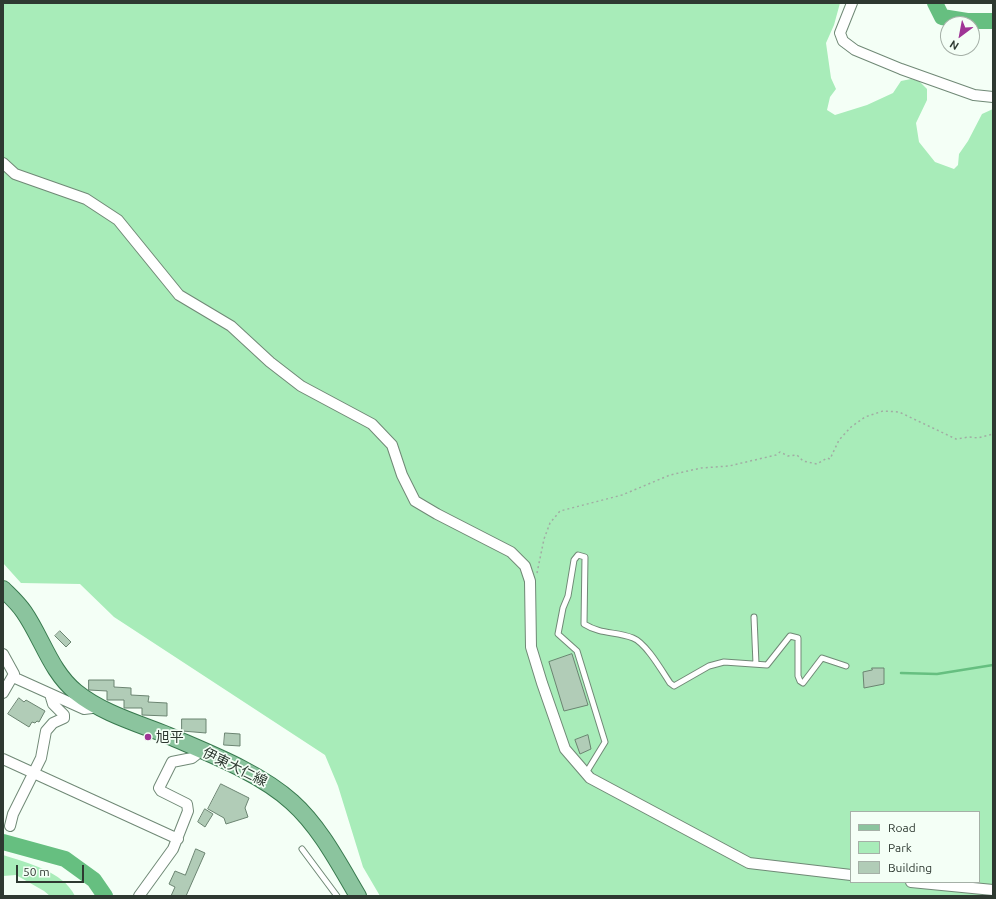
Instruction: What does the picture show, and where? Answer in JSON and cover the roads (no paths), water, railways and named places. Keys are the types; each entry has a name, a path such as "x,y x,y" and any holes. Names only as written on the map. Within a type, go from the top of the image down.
{"main road":[{"name":"伊東大仁線","path":"3,589 24,612 55,668 75,692 100,707 201,751 268,783 293,802 310,822 331,852 358,896"}],"street":[{"path":"852,3 840,32 843,41 855,50 927,80 974,95 993,97"},
{"path":"3,163 15,174 86,199 118,220 179,295 231,326 270,362 301,386 372,424 392,445 402,475 416,501 437,514 511,552 525,566 530,581 531,647 552,716 565,749 590,778 749,863 850,875"},
{"path":"3,654 14,674 3,693"},
{"path":"13,678 84,709 100,707"},
{"path":"10,826 13,814 41,758 46,731 53,723 64,718 64,715 53,704 50,694"},
{"path":"139,896 178,839 188,807 184,802 159,788 172,762 192,758 201,751"},
{"path":"3,759 178,839"},
{"path":"922,883 993,890"}],"lane":[{"path":"586,773 605,742 577,651 558,634 562,608 568,596 574,560 578,555 585,557 584,624 595,631 633,638 641,642 670,683 674,686 709,666 724,662 767,665 790,636 798,638 798,676 800,681 803,683 822,658 846,666"},
{"path":"754,617 756,664"},
{"path":"302,849 337,896"}],"waterway":[{"path":"935,3 942,17 967,21 993,21"},
{"path":"901,673 937,674 993,665"},
{"path":"3,842 65,859 94,880 105,896"}],"place":[{"name":"旭平","path":"148,737"}]}
